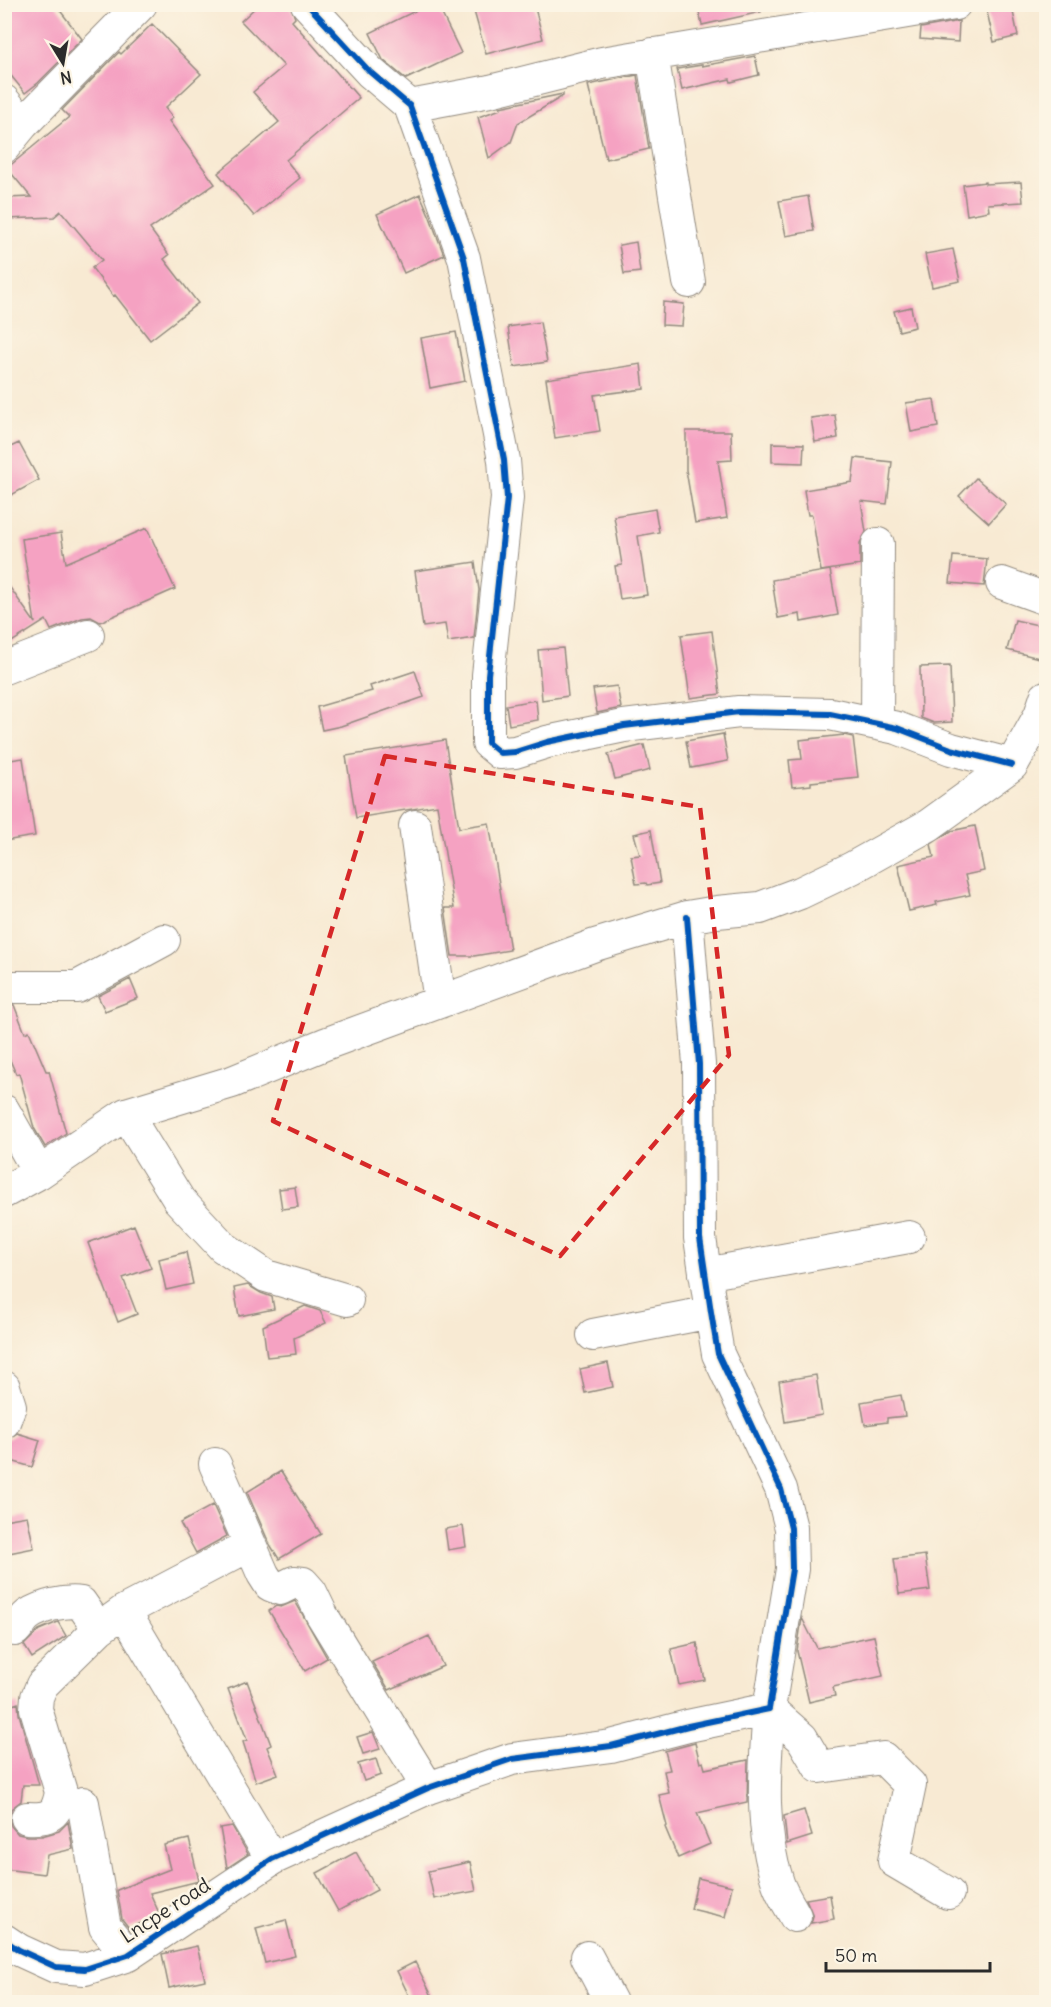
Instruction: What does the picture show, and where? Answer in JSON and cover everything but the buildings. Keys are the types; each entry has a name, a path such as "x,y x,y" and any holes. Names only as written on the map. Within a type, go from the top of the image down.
{"street":[{"path":"11,124 141,4"},
{"path":"307,4 370,72 411,106 464,258 504,460 507,498 488,675 488,743 500,753 515,752 547,742 624,726 739,712 830,714 897,728 951,749 1012,765"},
{"path":"411,106 490,91 602,63 902,9 955,4"},
{"path":"652,54 688,282"},
{"path":"877,724 878,544"},
{"path":"1002,583 1047,599"},
{"path":"4,668 88,635"},
{"path":"4,1192 39,1173 126,1114 232,1082 325,1044 595,945 687,917 760,908 800,893 852,868 929,825 1012,765 1040,715 1047,697"},
{"path":"415,826 440,1002"},
{"path":"687,917 699,1064 700,1238 711,1312 718,1353 781,1489 791,1528 792,1569 769,1709 763,1791 772,1861 779,1885 795,1916"},
{"path":"4,987 77,987 164,940"},
{"path":"4,1111 39,1173"},
{"path":"126,1114 179,1200 223,1247 266,1276 347,1300"},
{"path":"705,1274 909,1237"},
{"path":"593,1335 711,1312"},
{"path":"4,1387 10,1406 4,1422"},
{"path":"214,1464 270,1585 280,1589 294,1582 303,1583 311,1592 322,1615 428,1788"},
{"path":"27,1818 43,1818 52,1814 59,1806 61,1792 36,1709 37,1697 42,1685 99,1629 124,1611 250,1545"},
{"path":"15,1630 28,1615 72,1601 81,1603 99,1629"},
{"path":"124,1611 272,1859"},
{"path":"769,1709 802,1738 819,1767 883,1758 910,1785 894,1861 948,1893"},
{"name":"Lncpe road","path":"4,1940 19,1950 56,1967 85,1969 128,1955 272,1859 428,1788 512,1759 611,1746 688,1726 769,1709"},
{"path":"83,1803 105,1927 128,1955"},
{"path":"587,1957 611,2002"},
{"path":"4,1971 38,1959"}],"highlighted area":[{"path":"385,756 700,807 729,1055 560,1256 273,1121"}],"cycle path":[{"path":"307,4 370,72 410,106 464,258 504,460 507,498 488,675 488,743 500,753 515,752 547,742 624,726 739,712 830,714 897,728 951,749 1012,765"},
{"path":"4,1940 19,1950 56,1967 85,1969 128,1955 272,1859 428,1788 512,1759 611,1746 688,1726 769,1709 792,1569 791,1528 781,1489 718,1354 700,1238 699,1064 687,917"}]}
